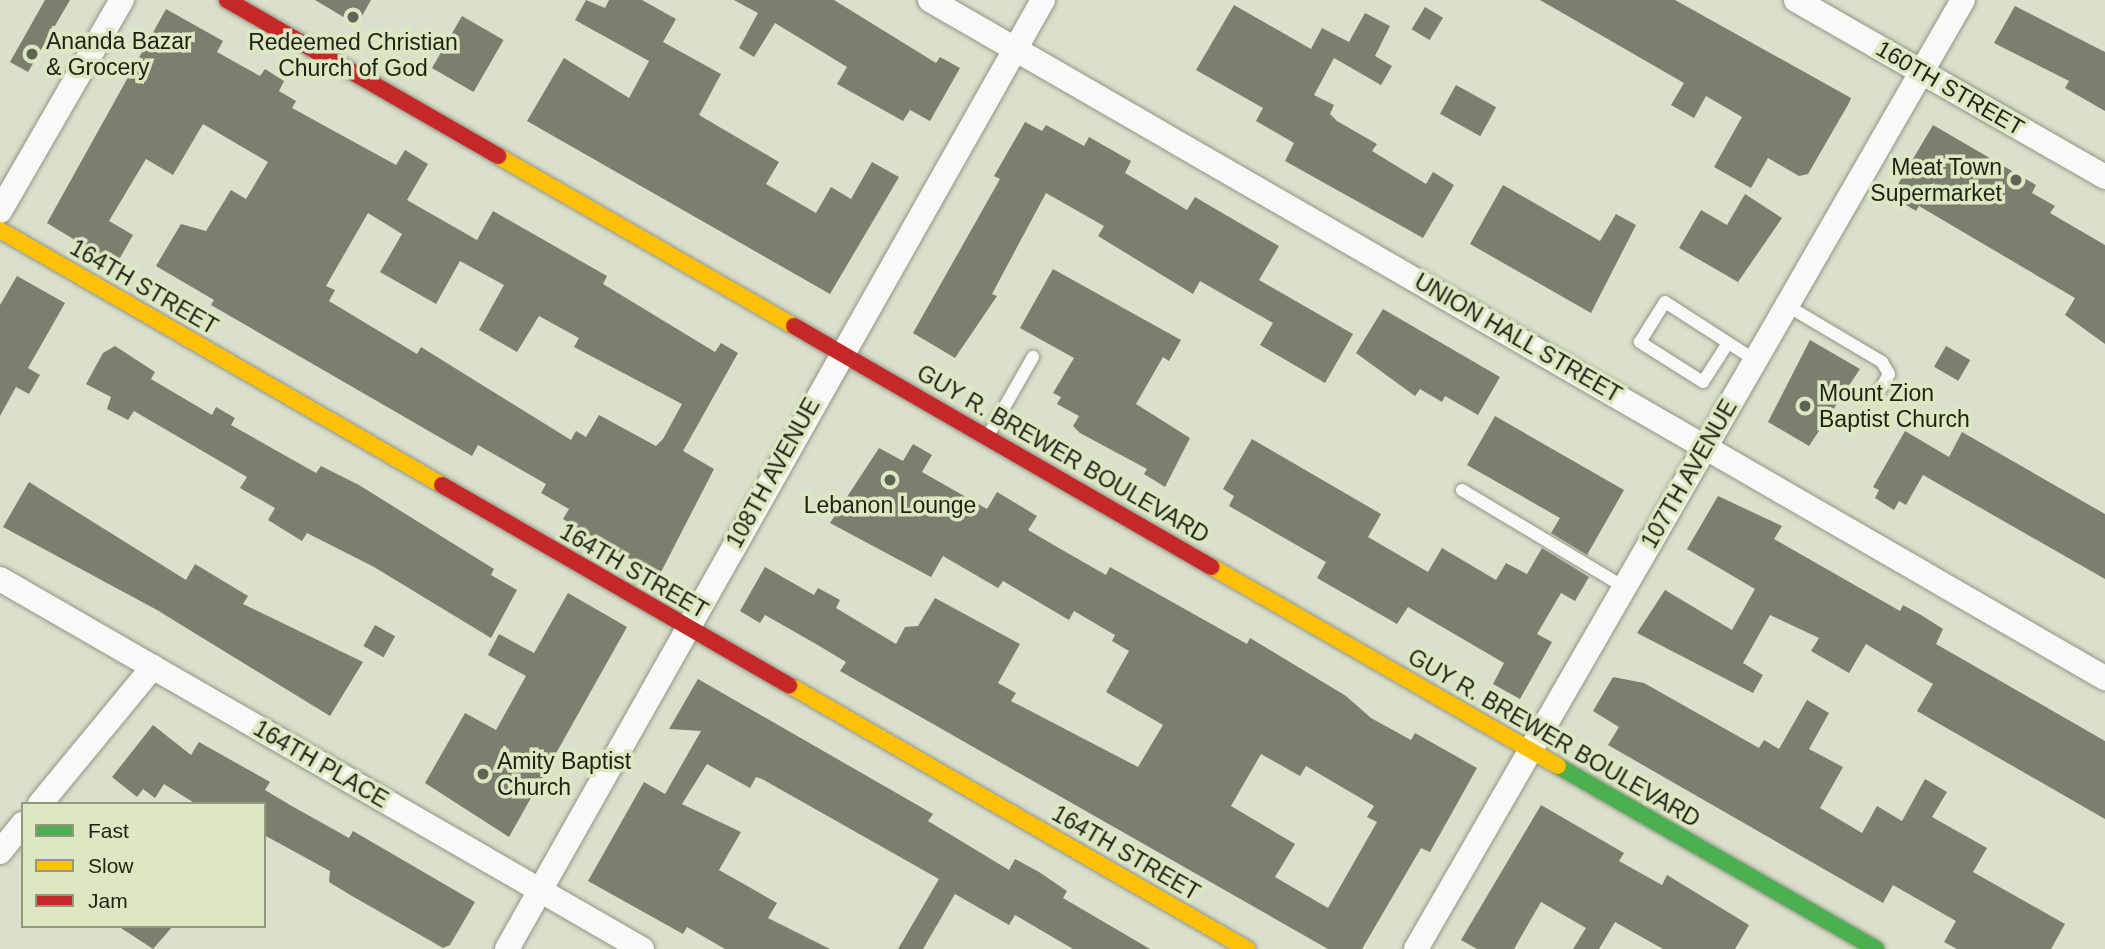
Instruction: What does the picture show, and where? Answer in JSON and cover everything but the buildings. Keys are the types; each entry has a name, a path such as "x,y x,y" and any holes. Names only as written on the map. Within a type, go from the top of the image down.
{"main road":[{"name":"GUY R. BREWER BOULEVARD","path":"227,0 1876,949"},
{"name":"164TH STREET","path":"0,230 1247,949"}],"street":[{"path":"0,211 122,0"},
{"name":"UNION HALL STREET","path":"930,0 2105,678"},
{"name":"108TH AVENUE","path":"507,949 688,628 839,352 1043,0"},
{"name":"160TH STREET","path":"1796,0 2105,177"},
{"name":"107TH AVENUE","path":"1416,949 1963,0"},
{"name":"164TH PLACE","path":"0,579 642,949"},
{"path":"42,802 153,667"},
{"path":"0,852 21,826"}],"lane":[{"path":"1728,343 1703,382 1640,342 1665,302 1755,360"},
{"path":"1786,305 1882,362 1889,374 1880,392"},
{"path":"987,437 1033,357"},
{"path":"1462,490 1624,587"}],"traffic: fast":[{"path":"1558,766 1876,949"}],"traffic: slow":[{"path":"498,156 794,326"},
{"path":"0,230 442,485"},
{"path":"1212,567 1558,766"},
{"path":"789,685 1247,949"}],"traffic: jam":[{"path":"227,0 498,156"},
{"path":"794,326 1212,567"},
{"path":"442,485 789,685"}],"place":[{"name":"Redeemed Christian Church of God","path":"353,17"},
{"name":"Ananda Bazar & Grocery","path":"32,54"},
{"name":"Meat Town Supermarket","path":"2016,180"},
{"name":"Mount Zion Baptist Church","path":"1805,406"},
{"name":"Lebanon Lounge","path":"890,480"},
{"name":"Amity Baptist Church","path":"483,774"}]}
